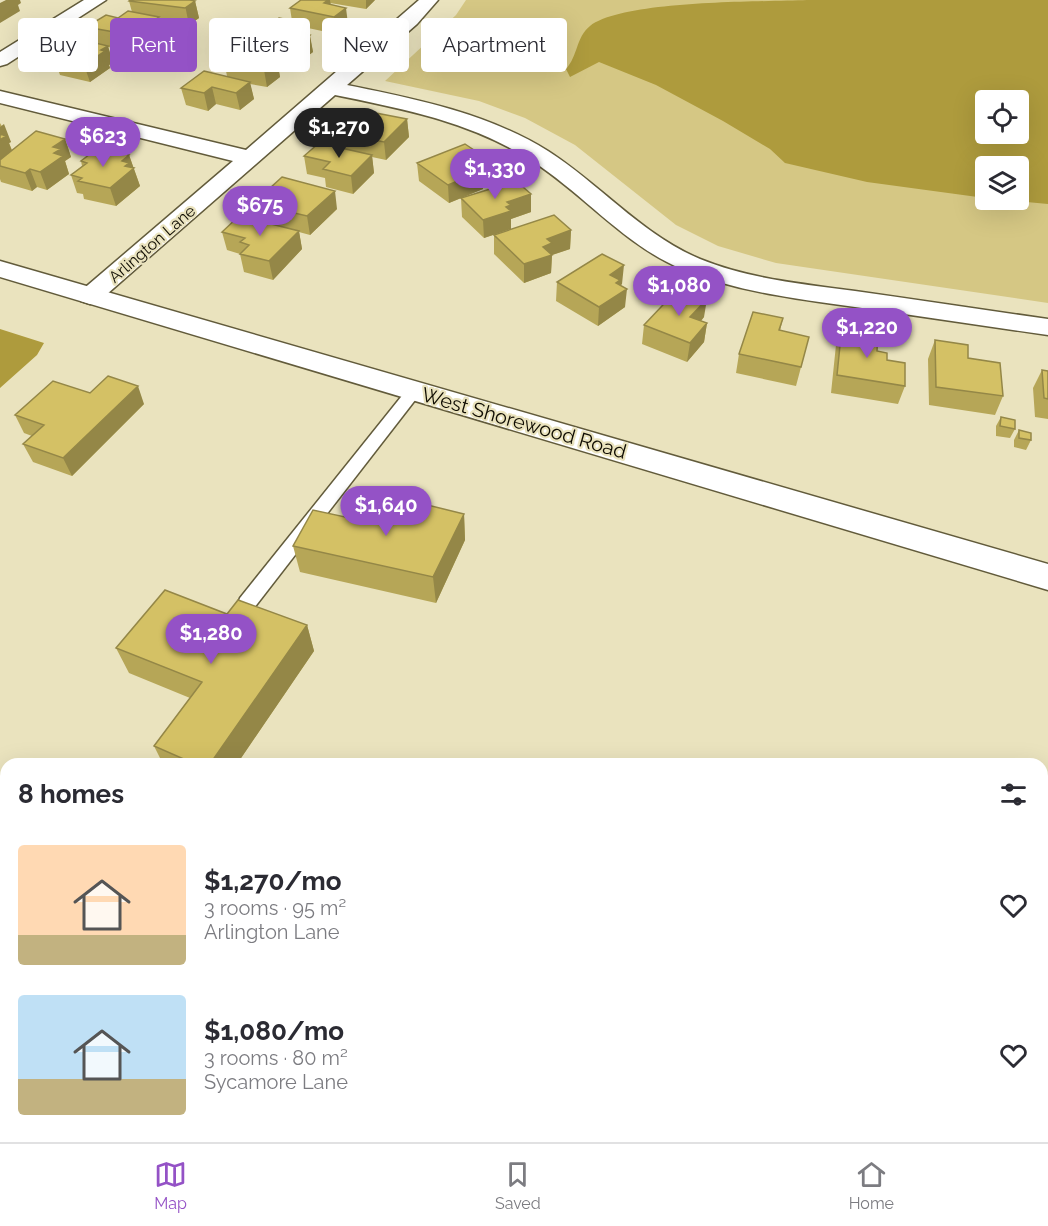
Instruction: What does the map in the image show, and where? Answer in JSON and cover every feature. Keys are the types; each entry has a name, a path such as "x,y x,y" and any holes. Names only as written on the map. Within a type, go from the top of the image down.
{"street":[{"path":"0,60 97,0"},
{"name":"Arlington Lane","path":"90,296 410,20 429,0"},
{"path":"331,88 454,115 495,130 543,158 641,237 690,264 708,270 776,288 1048,327"},
{"path":"0,97 250,158"},
{"name":"West Shorewood Road","path":"0,269 1048,577"}],"lane":[{"path":"247,603 414,391"}],"shaded area":[{"path":"466,0 1048,0 1048,303 776,263 718,246 676,225 575,145 525,118 479,101 385,81 395,72 409,72 409,59 421,48 421,72 567,72 567,18 453,18"},
{"path":"1048,0 1048,204 1029,202 1029,156 975,156 975,197 867,182 785,163 770,149 723,121 656,85 599,62 570,77 567,71 585,30 607,18 632,11 661,7 726,2"},
{"path":"0,329 44,343 37,355 0,388"}],"building":[{"path":"130,0 190,0 195,1 185,8"},
{"path":"301,0 328,0 324,3 346,8 334,17 290,8"},
{"path":"128,11 159,17 158,18 118,18"},
{"path":"106,15 118,18 110,18 110,31 98,29 98,20"},
{"path":"98,44 108,46 101,50 105,51 98,56"},
{"path":"204,71 250,82 236,93 212,87 204,93 181,88"},
{"path":"376,113 407,119 384,142 332,131 345,119 360,123"},
{"path":"36,131 65,139 53,147 61,149 54,153 63,156 40,172 30,169 25,173 0,166 0,160"},
{"path":"319,143 372,155 351,176 323,169 330,162 304,156"},
{"path":"465,144 480,154 466,160 482,171 448,185 417,163"},
{"path":"98,148 129,155 122,161 129,163 125,166 134,168 110,188 78,181 82,178 71,175 87,163 81,161"},
{"path":"282,177 335,191 307,216 269,207 283,194 268,190"},
{"path":"516,181 531,194 507,202 511,205 506,207 511,211 483,220 461,198"},
{"path":"554,215 571,230 547,239 552,243 543,247 552,255 524,264 494,235"},
{"path":"239,216 299,231 269,261 240,254 249,245 240,242 245,238 222,232"},
{"path":"602,254 624,265 610,275 620,280 616,283 627,289 599,307 557,282"},
{"path":"678,289 707,299 690,317 707,323 690,343 644,325"},
{"path":"753,312 783,318 779,330 809,337 801,367 739,354"},
{"path":"842,326 878,332 877,351 887,353 887,360 905,363 905,386 837,375"},
{"path":"935,340 968,345 968,358 1000,363 1003,396 936,387"},
{"path":"1042,370 1048,371 1048,399 1044,398"},
{"path":"108,376 138,386 63,458 23,444 44,425 15,415 53,381 90,393"},
{"path":"1001,417 1015,420 1015,429 1000,426"},
{"path":"1019,430 1031,433 1031,440 1019,438"},
{"path":"403,499 464,514 433,577 293,546 313,510 368,522 372,514 392,520"},
{"path":"165,590 227,614 238,600 307,625 214,758 181,758 154,746 202,682 116,648"}]}
